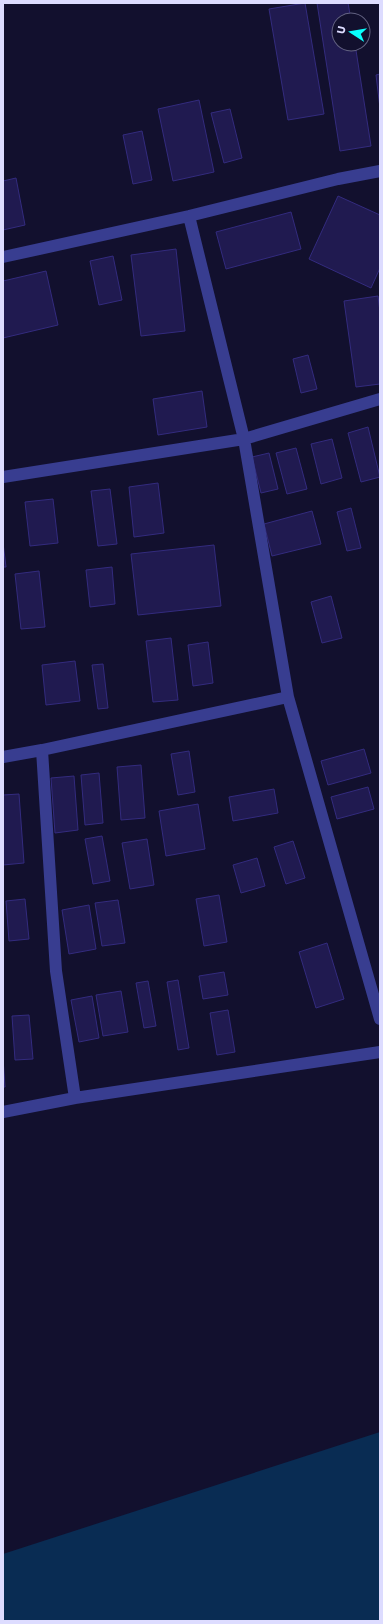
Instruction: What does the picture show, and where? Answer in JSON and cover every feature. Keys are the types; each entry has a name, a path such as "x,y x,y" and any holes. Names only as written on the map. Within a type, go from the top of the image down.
{"street":[{"path":"3,257 189,216 338,179 380,171"},
{"path":"189,216 244,439 288,697 380,1019"},
{"path":"3,477 244,439 380,399"},
{"path":"3,757 288,697"},
{"path":"42,750 56,971 75,1098"},
{"path":"3,1112 75,1098 380,1052"}],"water":[{"path":"380,1432 380,1621 3,1621 3,1554"}],"building":[{"path":"305,3 324,114 288,120 269,9"},
{"path":"317,3 348,3 350,12 331,12 331,52 356,52 371,146 340,151"},
{"path":"380,74 380,108 376,75"},
{"path":"199,100 214,172 173,181 158,109"},
{"path":"230,109 242,158 224,163 211,113"},
{"path":"142,131 152,180 133,184 123,135"},
{"path":"16,178 25,225 3,230 3,181"},
{"path":"338,196 380,215 380,268 371,288 309,259"},
{"path":"291,212 301,249 226,269 216,232"},
{"path":"176,249 185,331 141,336 131,255"},
{"path":"113,256 122,300 99,305 90,261"},
{"path":"46,271 58,325 3,338 3,281"},
{"path":"378,296 380,312 380,384 356,387 344,301"},
{"path":"308,355 317,389 301,393 293,359"},
{"path":"202,391 207,427 158,435 153,399"},
{"path":"368,427 380,477 361,482 348,433"},
{"path":"332,439 342,478 321,484 311,444"},
{"path":"296,448 307,489 287,494 276,453"},
{"path":"269,453 278,489 261,493 252,457"},
{"path":"158,483 164,533 134,537 129,487"},
{"path":"110,489 117,544 98,546 91,491"},
{"path":"53,499 58,543 30,546 25,502"},
{"path":"351,508 361,548 347,551 337,512"},
{"path":"312,511 321,544 272,556 264,524"},
{"path":"3,543 6,567 3,567"},
{"path":"214,545 221,606 138,615 131,554"},
{"path":"112,567 115,604 90,607 86,570"},
{"path":"39,571 45,627 21,629 15,574"},
{"path":"331,596 342,638 322,643 311,602"},
{"path":"171,638 178,700 153,702 146,641"},
{"path":"208,642 213,683 193,686 188,645"},
{"path":"75,661 80,701 46,705 42,665"},
{"path":"103,664 108,708 98,709 92,665"},
{"path":"364,749 371,773 328,785 321,761"},
{"path":"189,751 195,792 178,795 171,754"},
{"path":"141,765 145,818 121,820 117,767"},
{"path":"99,773 103,823 85,825 81,775"},
{"path":"74,776 78,830 55,833 51,778"},
{"path":"368,787 374,809 337,819 331,797"},
{"path":"274,789 278,813 233,821 229,797"},
{"path":"19,794 24,863 3,865 3,795"},
{"path":"198,804 205,849 166,856 159,811"},
{"path":"102,836 110,881 93,884 85,839"},
{"path":"147,839 154,885 130,889 122,843"},
{"path":"293,841 305,878 286,884 274,847"},
{"path":"257,858 265,886 241,893 233,865"},
{"path":"219,895 227,942 204,946 196,899"},
{"path":"25,899 29,939 9,941 6,901"},
{"path":"118,900 125,943 102,946 95,903"},
{"path":"89,905 96,949 69,954 62,910"},
{"path":"327,943 344,999 316,1008 299,952"},
{"path":"224,972 228,995 203,999 199,976"},
{"path":"178,980 189,1048 178,1050 167,982"},
{"path":"148,981 156,1026 144,1028 136,983"},
{"path":"121,991 128,1032 103,1036 96,995"},
{"path":"92,996 99,1038 79,1042 71,1000"},
{"path":"228,1010 235,1052 217,1055 210,1013"},
{"path":"29,1015 33,1059 15,1060 12,1016"},
{"path":"3,1058 5,1087 3,1087"}]}
